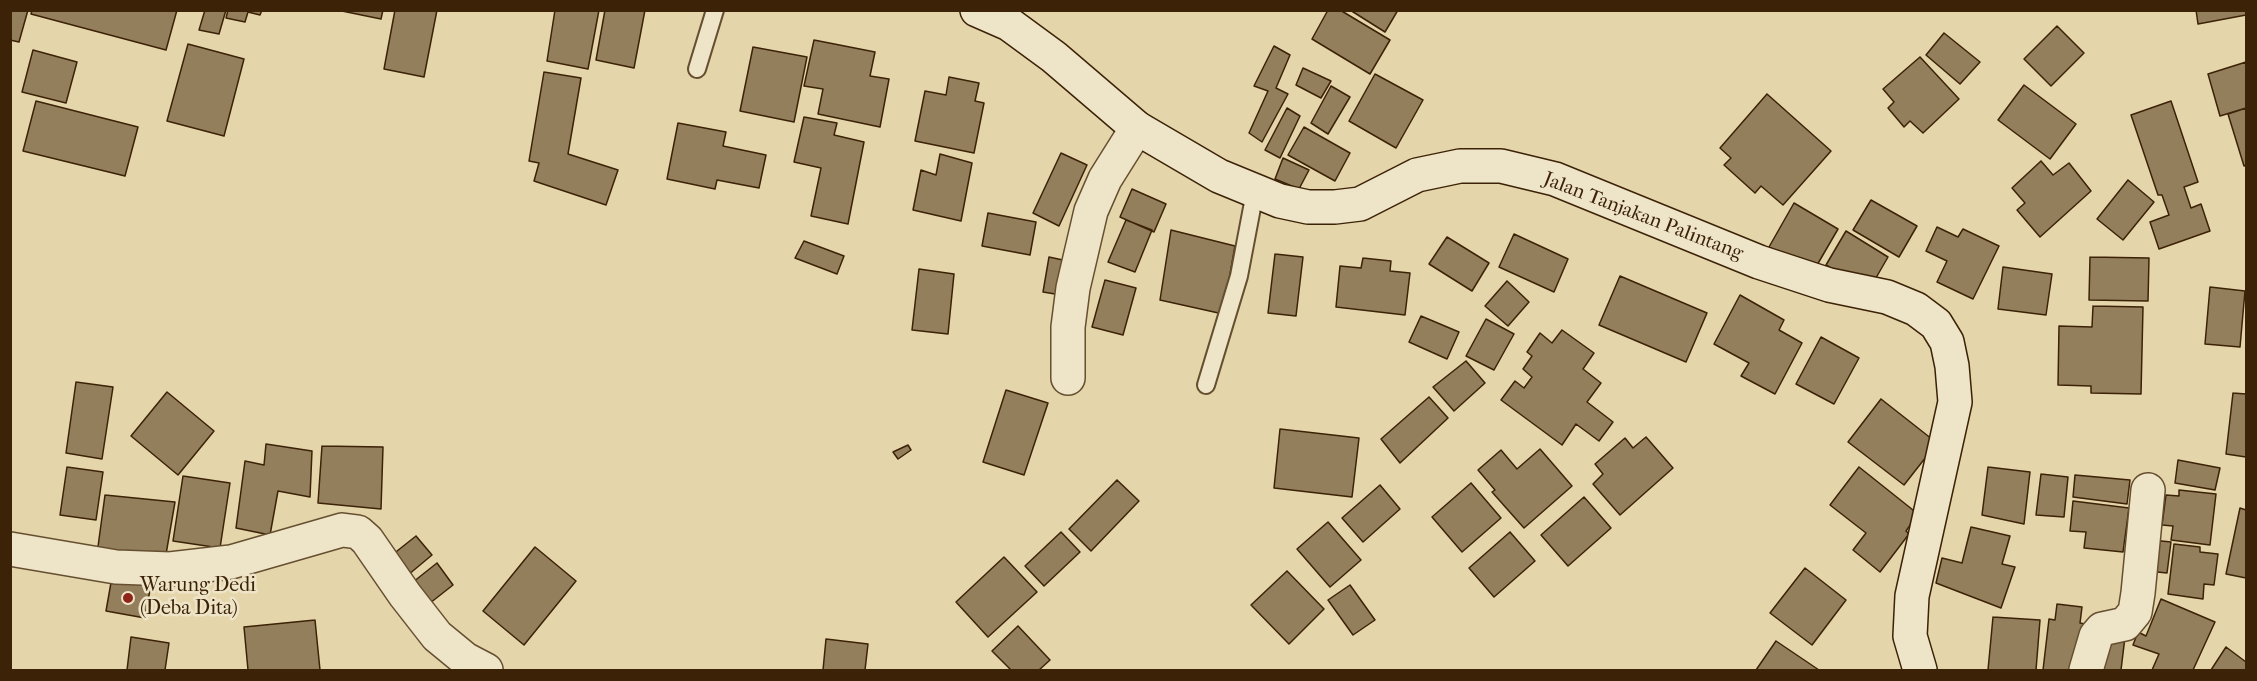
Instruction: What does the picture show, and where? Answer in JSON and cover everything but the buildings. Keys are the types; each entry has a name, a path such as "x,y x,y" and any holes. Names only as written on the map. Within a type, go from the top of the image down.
{"street":[{"name":"Jalan Tanjakan Palintang","path":"977,10 1009,24 1054,57 1137,128 1219,176 1280,201 1308,207 1360,204 1417,175 1460,166 1501,166 1555,179 1759,262 1829,285 1887,297 1916,309 1936,324 1947,342 1955,402 1912,596 1910,636 1920,670"},
{"path":"1068,378 1068,327 1073,288 1091,211 1105,179 1137,128"},
{"path":"2086,670 2096,636 2102,628 2126,624 2134,612 2138,594 2148,490"},
{"path":"10,549 116,567 170,569 231,562 342,530 358,532 367,540 405,596 437,636 465,659 486,670"}],"lane":[{"path":"696,69 715,10"},
{"path":"1206,385 1239,276 1255,192"}],"place":[{"name":"Warung Dedi (Deba Dita)","path":"128,598"}]}
